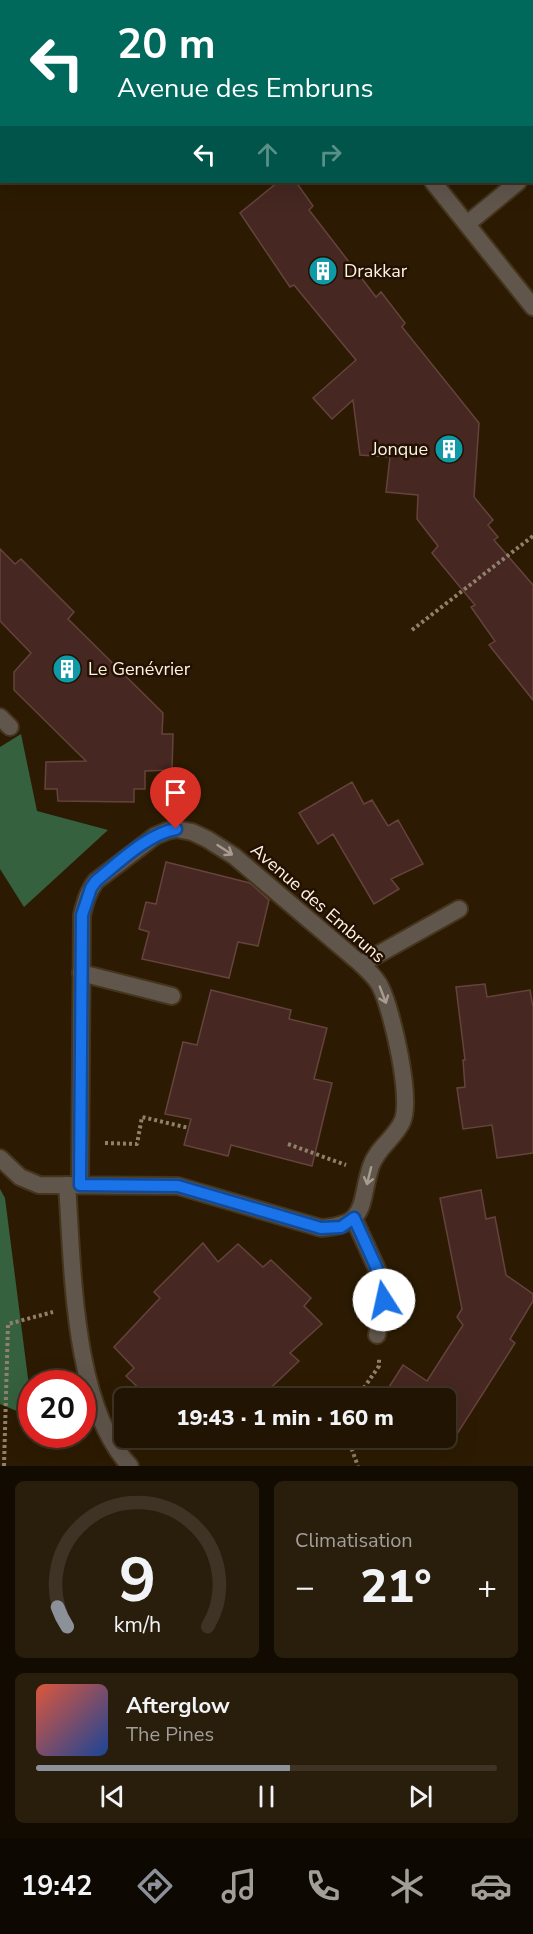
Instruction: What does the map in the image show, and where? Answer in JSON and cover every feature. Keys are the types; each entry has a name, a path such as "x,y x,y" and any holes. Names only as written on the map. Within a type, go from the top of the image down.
{"street":[{"path":"434,183 533,307"},
{"path":"467,224 517,183"},
{"name":"Avenue des Embruns","path":"130,1466 106,1431 93,1397 84,1363 75,1290 74,1185 80,1142 82,915 91,888 155,836 176,829 192,832 207,838 234,856 361,964 381,988 390,1013 401,1064 405,1091 404,1120 378,1150 362,1206 354,1218"},
{"path":"361,964 459,909"},
{"path":"81,973 172,996"},
{"path":"0,1158 29,1182 39,1185 178,1186 321,1228 341,1227 354,1218 383,1282 384,1300 377,1335"}],"path":[{"path":"412,630 533,536"},
{"path":"80,1142 137,1144 142,1117 189,1128"},
{"path":"288,1143 370,1174"},
{"path":"4,1466 8,1324 54,1312"},
{"path":"364,1388 380,1366 377,1335"},
{"path":"351,1448 358,1466"}],"green space":[{"path":"21,734 37,811 108,830 24,907 0,869 0,747"},
{"path":"0,1189 5,1198 27,1370 18,1370 18,1412 0,1404"}],"building":[{"path":"277,183 297,183 313,206 309,210 376,297 381,292 405,323 402,327 479,423 474,497 493,520 488,525 498,537 494,540 533,585 533,700 489,645 495,641 471,607 475,605 432,553 438,546 417,519 418,495 386,492 390,457 360,455 353,400 332,419 313,398 356,360 294,285 290,287 240,213"},
{"name":"Le Genévrier","path":"0,549 15,564 21,559 74,612 68,619 163,713 162,734 173,734 172,770 145,771 145,789 134,789 134,802 58,801 57,789 45,789 46,762 86,761 14,690 14,672 31,653 0,621"},
{"path":"352,782 364,804 372,800 388,826 398,820 423,864 391,879 399,889 374,904 333,834 318,844 299,813"},
{"path":"166,862 250,883 269,900 258,946 238,942 229,978 142,959 149,932 139,929 146,902 156,904"},
{"path":"485,984 487,997 530,990 533,1007 533,1153 497,1158 492,1125 463,1129 457,1088 465,1087 463,1060 465,1060 456,987"},
{"path":"211,990 291,1010 289,1019 327,1028 314,1079 332,1083 312,1166 231,1145 228,1156 184,1145 191,1119 165,1114 183,1042 197,1045"},
{"path":"481,1190 486,1219 495,1217 506,1275 533,1294 533,1301 510,1339 515,1343 456,1436 456,1388 388,1388 403,1365 427,1381 463,1325 457,1317 462,1309 440,1198"},
{"path":"203,1243 218,1262 238,1244 263,1267 271,1260 311,1298 304,1306 322,1324 290,1353 299,1361 271,1388 139,1388 126,1376 134,1368 114,1347 160,1298 154,1292"}],"place":[{"name":"Drakkar","path":"323,271"},
{"name":"Jonque","path":"449,449"},
{"name":"Le Genévrier","path":"67,669"}],"route":[{"path":"176,829 155,836 96,881 91,888 82,915 80,1185 178,1186 321,1228 341,1227 354,1218 383,1282 384,1300"}]}
